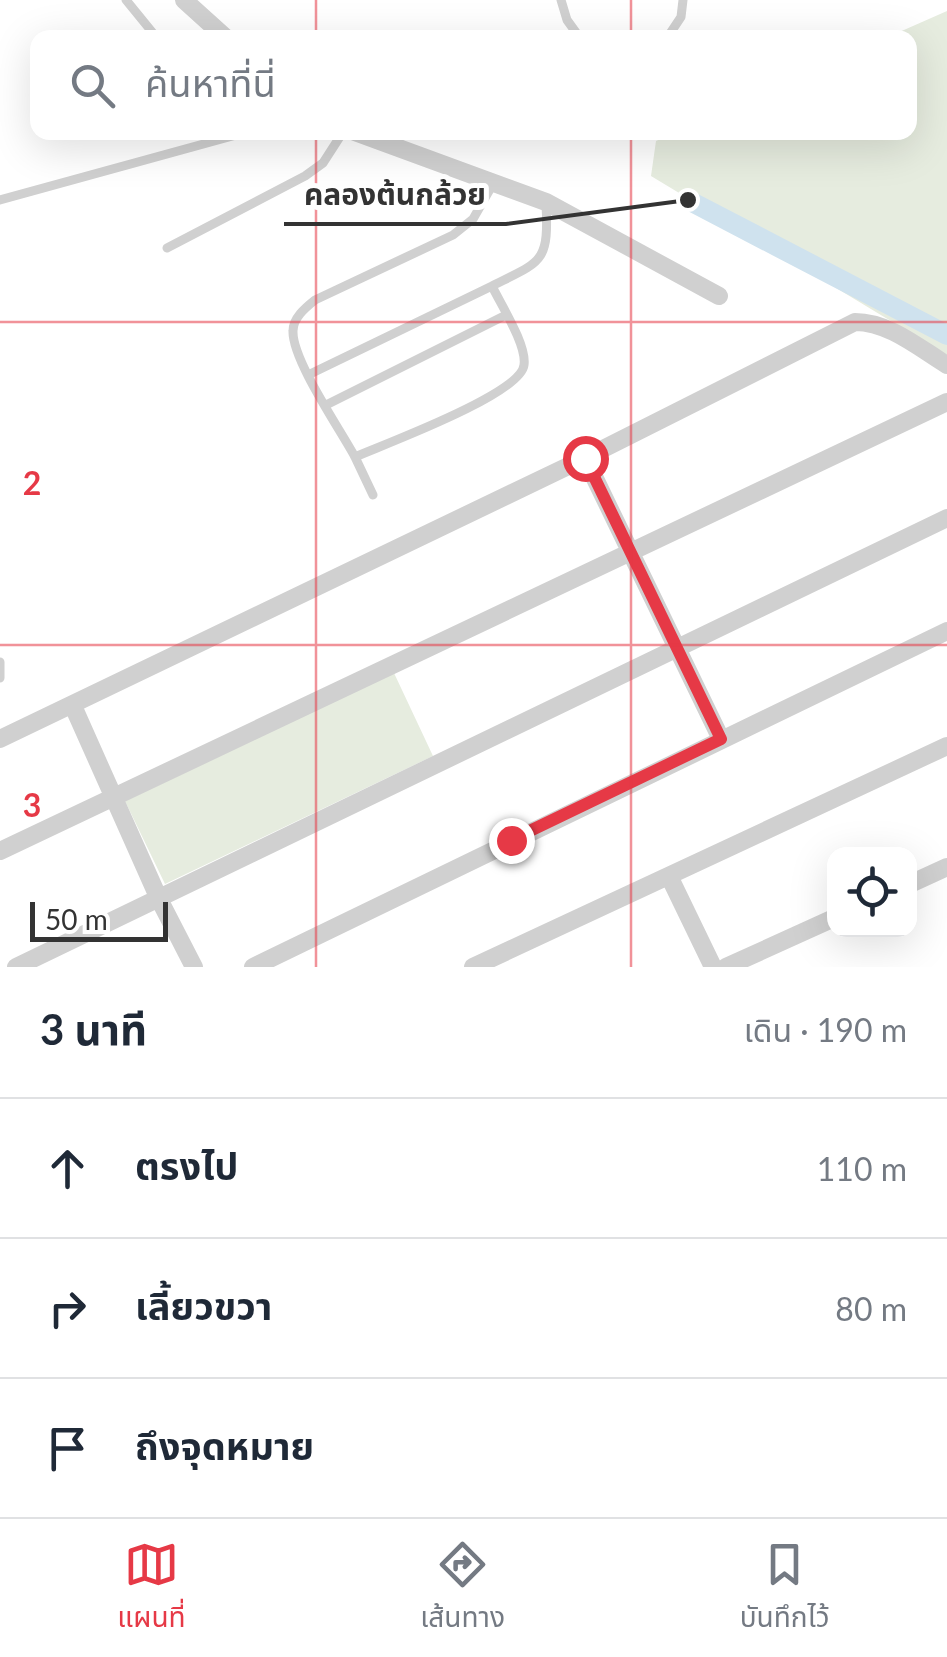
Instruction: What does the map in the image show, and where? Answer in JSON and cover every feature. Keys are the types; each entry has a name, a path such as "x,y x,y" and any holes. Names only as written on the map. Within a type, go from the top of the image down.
{"street":[{"path":"184,0 217,30"},
{"path":"377,140 546,202 720,296"},
{"path":"0,739 585,458 855,322 871,322 892,331 947,365"},
{"path":"0,851 947,402"},
{"path":"585,458 721,739"},
{"path":"16,967 947,518"},
{"path":"252,967 947,631"},
{"path":"72,706 194,967"},
{"path":"472,967 947,746"},
{"path":"917,881 947,866"},
{"path":"669,876 713,967"},
{"path":"726,967 827,921"}],"lane":[{"path":"126,0 150,30"},
{"path":"561,0 574,30"},
{"path":"672,30 680,17 682,0"},
{"path":"0,200 218,140"},
{"path":"167,248 305,176 324,163 337,140"},
{"path":"373,495 308,376 295,347 292,327 315,300 453,235 474,219 494,184"},
{"path":"308,376 540,260 548,243 546,202"},
{"path":"355,457 510,386 524,368 524,352 492,286"},
{"path":"326,405 506,315"},
{"path":"0,662 0,678"}],"shaded area":[{"path":"947,11 947,355 651,176 658,140 917,140 917,30 904,30"},
{"path":"394,673 433,756 165,884 125,801"}],"waterway":[{"path":"688,200 947,335"}],"place":[{"name":"คลองต้นกล้วย","path":"688,200"}],"route":[{"path":"511,840 721,739 585,458"}]}
